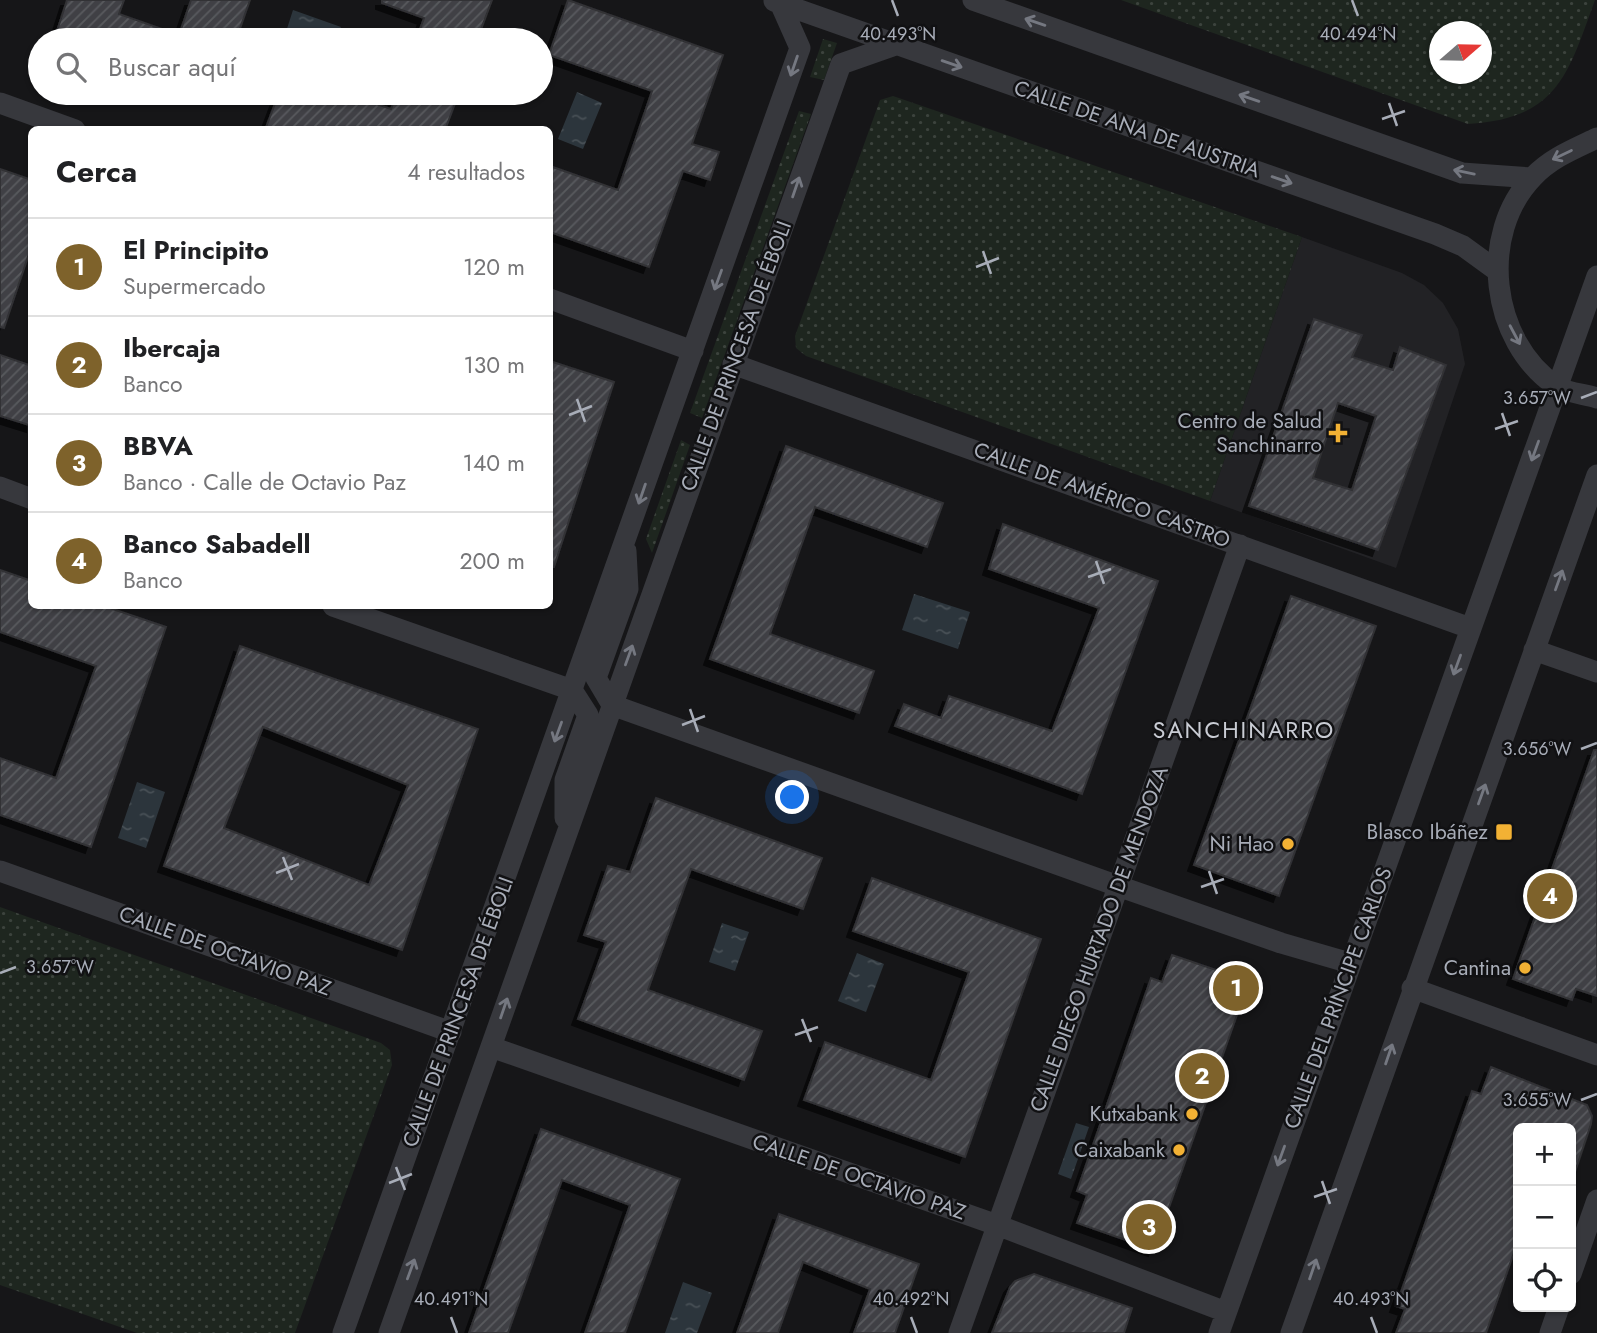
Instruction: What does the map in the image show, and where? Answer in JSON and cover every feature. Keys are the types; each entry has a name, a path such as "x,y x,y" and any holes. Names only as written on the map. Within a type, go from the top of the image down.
{"street":[{"path":"973,0 1462,173 1532,178"},
{"name":"CALLE DE ANA DE AUSTRIA","path":"776,1 1435,234 1463,246 1496,270"},
{"name":"CALLE DE PRINCESA DE ÉBOLI","path":"343,1333 800,48 776,1"},
{"name":"CALLE DE PRINCESA DE ÉBOLI","path":"388,1333 841,64 898,44"},
{"path":"0,103 64,126"},
{"path":"1597,138 1552,159 1532,178 1519,195 1507,222 1496,270 1500,300 1510,326 1538,370 1558,387 1597,398"},
{"name":"CALLE DEL PRÍNCIPE CARLOS","path":"1219,1333 1597,276"},
{"path":"553,300 693,351"},
{"name":"CALLE DE AMÉRICO CASTRO","path":"733,364 1471,628"},
{"path":"1294,1332 1412,988 1597,475"},
{"path":"0,488 28,498"},
{"name":"CALLE DE PRINCESA DE ÉBOLI","path":"612,705 596,678 628,589 625,542"},
{"name":"CALLE DIEGO HURTADO DE MENDOZA","path":"959,1333 1240,545"},
{"path":"342,609 572,690"},
{"path":"1534,650 1597,672"},
{"name":"CALLE DE PRINCESA DE ÉBOLI","path":"564,837 565,780 588,715 572,690"},
{"path":"612,705 1281,943 1350,963"},
{"name":"CALLE DE OCTAVIO PAZ","path":"0,871 450,1032"},
{"path":"1412,988 1597,1055"},
{"name":"CALLE DE OCTAVIO PAZ","path":"491,1047 997,1226 1226,1312"},
{"path":"1576,1260 1597,1200"},
{"path":"1550,1333 1557,1312"}],"shaded area":[{"path":"1121,0 1595,0 1567,70 1555,88 1541,102 1522,113 1468,124"},
{"path":"823,39 837,43 824,80 810,77"},
{"path":"893,96 1302,237 1210,501 806,356 796,348 795,336 880,100"},
{"path":"799,111 811,114 702,418 690,413"},
{"name":"Centro de Salud Sanchinarro","path":"1302,237 1402,273 1424,285 1443,303 1458,329 1465,364 1396,568 1210,501"},
{"path":"681,440 690,445 652,553 646,539"},
{"path":"0,907 381,1043 390,1050 392,1065 295,1333 137,1333 0,1285"}],"water":[{"path":"293,10 341,27 341,28 287,28"},
{"path":"577,92 602,103 583,149 558,139"},
{"path":"914,594 970,612 958,649 902,630"},
{"path":"137,782 165,792 146,848 118,838"},
{"path":"722,923 749,932 735,971 709,962"},
{"path":"857,953 884,964 866,1012 838,1001"},
{"path":"1076,1123 1089,1127 1071,1179 1058,1174"},
{"path":"683,1282 712,1293 697,1333 665,1333"}],"building":[{"path":"67,0 124,0 119,14 159,28 58,28"},
{"path":"191,0 250,0 240,28 181,28"},
{"path":"382,0 492,0 482,28 420,28 424,18 382,3"},
{"path":"568,0 723,55 692,144 719,152 710,180 683,171 649,267 553,233 553,167 618,190 652,91 553,56 553,43"},
{"path":"274,105 380,105 391,109 392,105 454,105 447,126 267,126"},
{"path":"0,169 28,179 28,257 4,328 0,327"},
{"path":"1314,319 1362,335 1352,357 1393,370 1400,347 1446,365 1378,550 1249,506","holes":["1338,403 1376,416 1352,490 1313,478"]},
{"path":"0,355 28,365 28,425 0,416"},
{"path":"553,362 614,382 553,567"},
{"path":"786,446 943,503 927,547 815,507 770,634 874,671 859,713 710,659"},
{"path":"1003,524 1158,581 1082,794 895,726 904,704 941,718 949,696 1052,731 1099,608 989,569"},
{"path":"0,570 28,580 28,609 113,609 166,627 91,847 0,815 0,758 56,778 96,666 0,632"},
{"path":"1291,596 1376,626 1279,896 1194,865"},
{"path":"240,646 478,729 402,950 164,866","holes":["263,727 408,785 369,885 224,828"]},
{"path":"1594,750 1597,750 1597,996 1576,989 1572,1000 1513,979"},
{"path":"656,798 822,858 803,909 691,869 648,990 762,1031 744,1080 578,1019 606,942 584,935 608,866 630,872"},
{"path":"872,878 1041,939 965,1157 804,1100 825,1042 931,1080 969,972 853,931"},
{"path":"1172,955 1249,981 1154,1250 1077,1223 1087,1195 1077,1191 1151,978 1162,982"},
{"path":"1491,1067 1587,1105 1592,1116 1591,1124 1576,1169 1576,1123 1513,1123 1513,1255 1486,1333 1396,1333 1405,1309 1396,1306 1472,1091 1481,1094"},
{"path":"541,1129 680,1179 625,1333 585,1333 630,1205 562,1180 508,1333 469,1333"},
{"path":"779,1214 919,1264 895,1333 854,1333 870,1289 803,1262 778,1333 737,1333"},
{"path":"1034,1274 1132,1308 1124,1333 992,1333 1010,1287 1015,1281"}],"place":[{"name":"Centro de Salud Sanchinarro","path":"1338,433"},
{"name":"Blasco Ibáñez","path":"1504,832"},
{"name":"Ni Hao","path":"1288,844"},
{"name":"Banco Sabadell","path":"1550,896"},
{"name":"Cantina","path":"1525,968"},
{"name":"El Principito","path":"1236,988"},
{"name":"Ibercaja","path":"1202,1076"},
{"name":"Kutxabank","path":"1192,1114"},
{"name":"Caixabank","path":"1179,1150"},
{"name":"BBVA","path":"1149,1227"}],"district":[{"name":"SANCHINARRO","path":"1244,730"}]}
